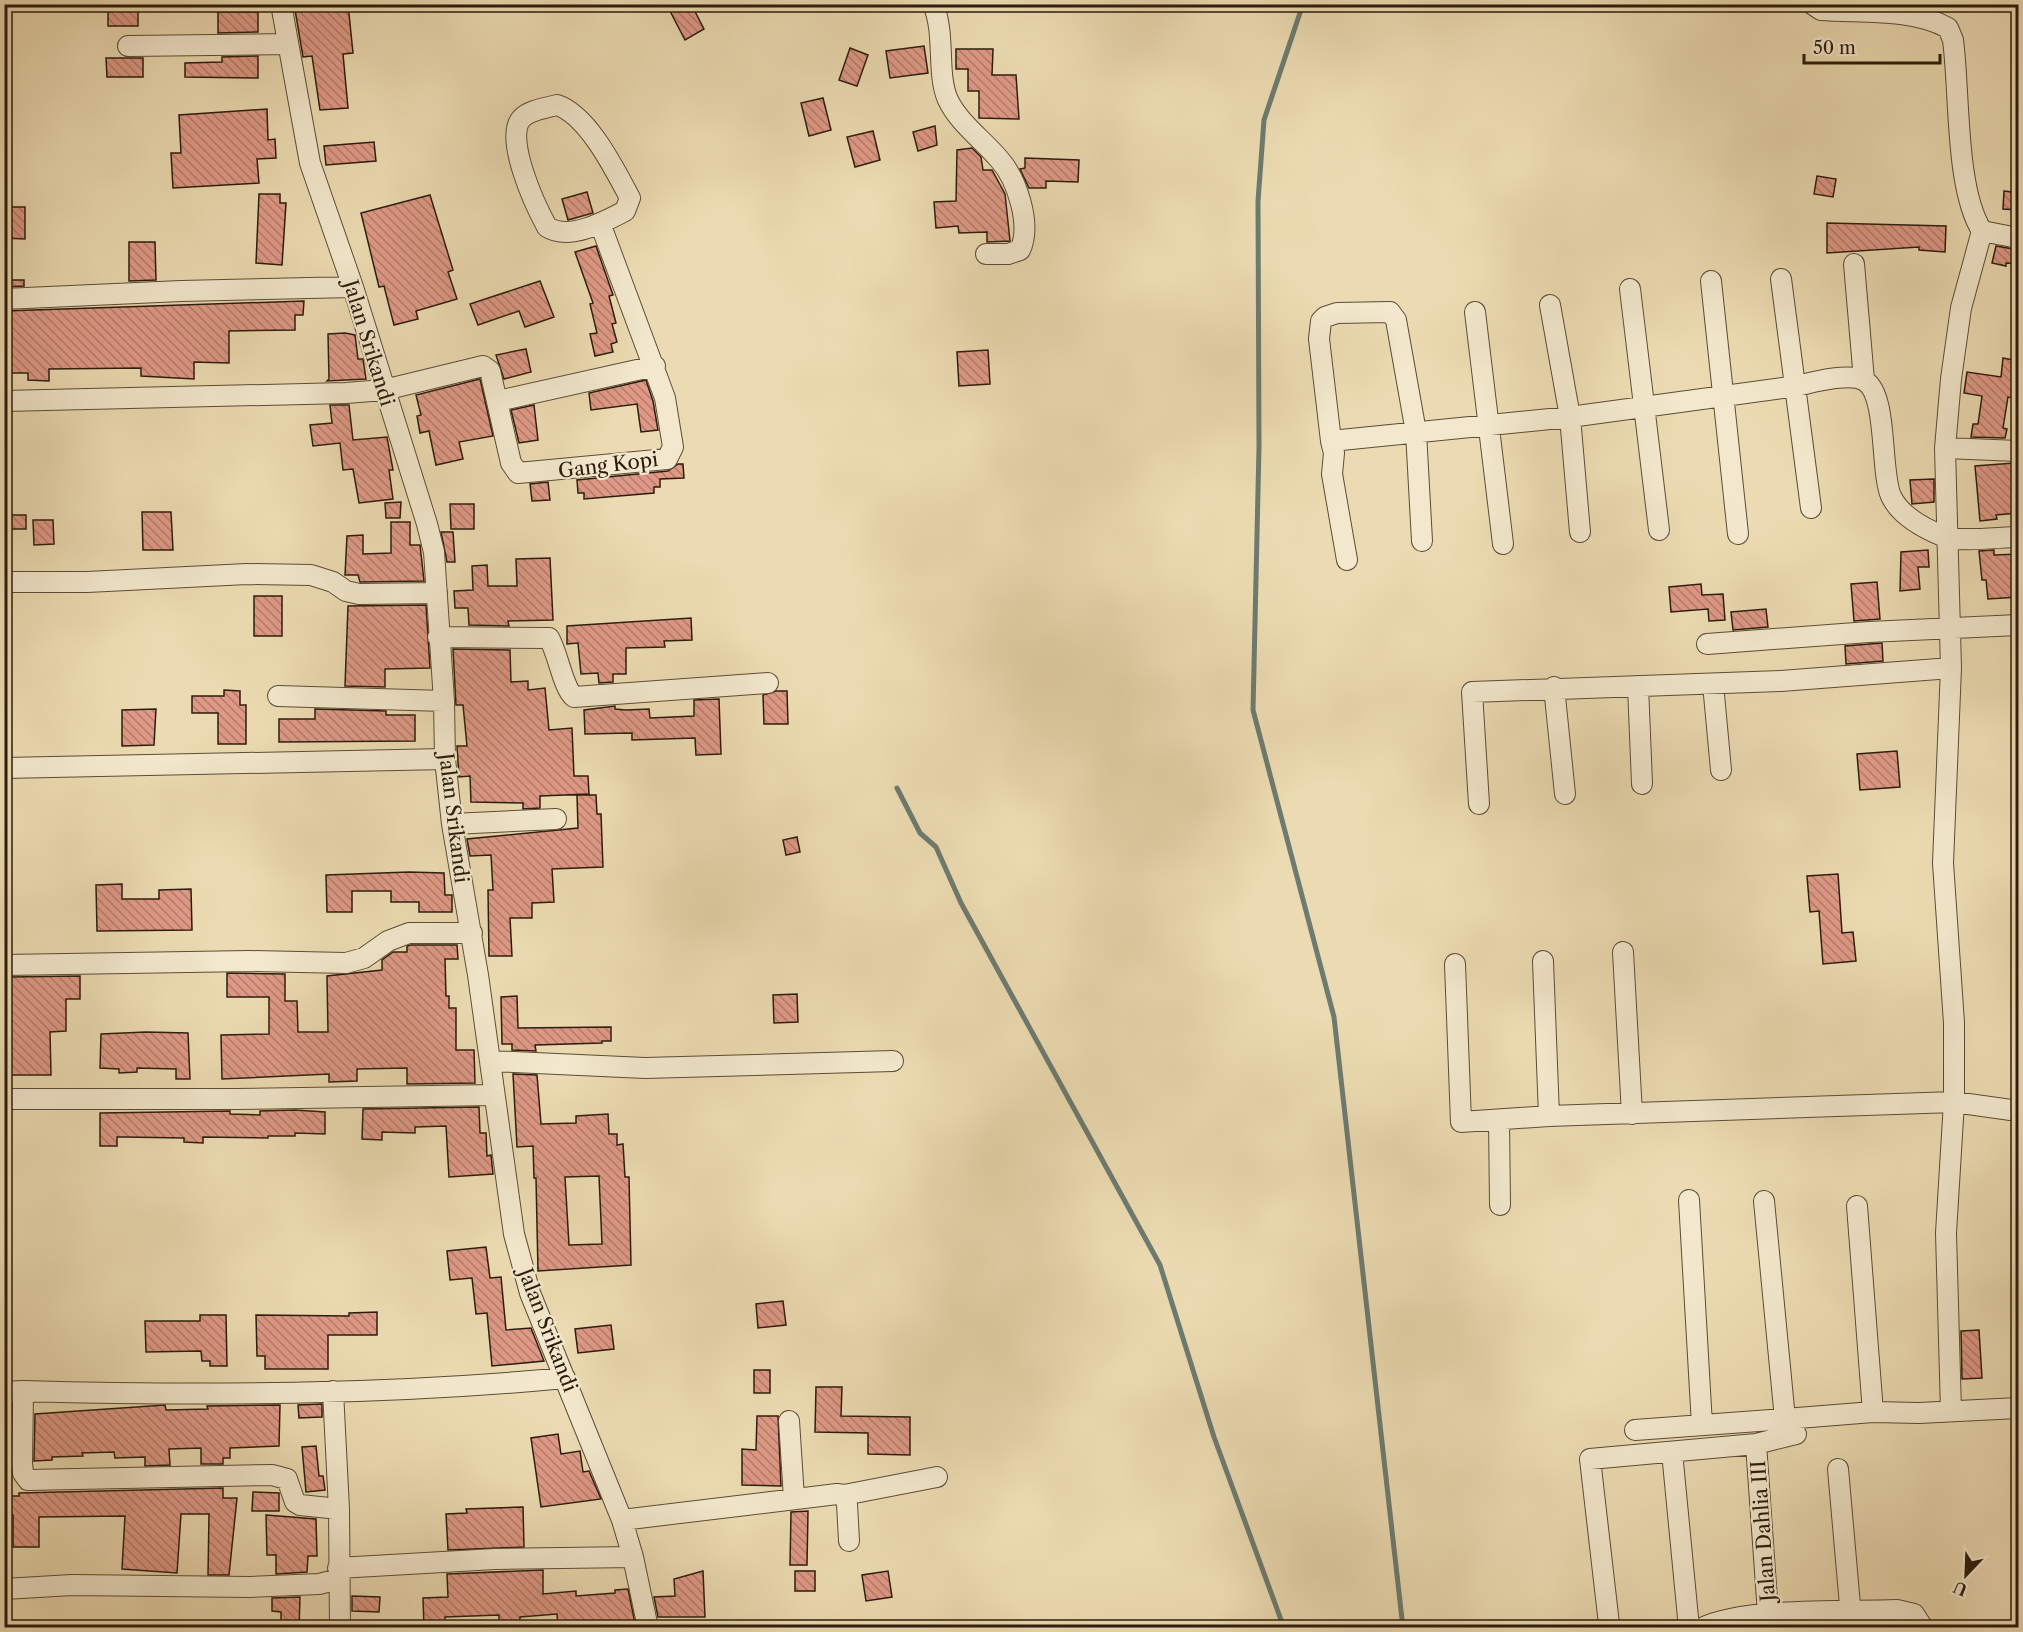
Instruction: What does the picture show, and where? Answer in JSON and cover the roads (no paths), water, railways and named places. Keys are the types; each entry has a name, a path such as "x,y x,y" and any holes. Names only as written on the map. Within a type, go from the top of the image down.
{"street":[{"name":"Jalan Srikandi","path":"281,4 310,163 353,287 428,524 434,552 444,701 445,759 452,824 472,933 514,1234 530,1293 622,1520 633,1557 648,1628"},
{"path":"933,4 941,38 944,88 948,100 967,125 1000,160 1019,200 1024,220 1024,238 1020,250 1008,254 986,254"},
{"path":"1812,4 1821,10 1926,19 1948,28 1956,61 1959,132 1973,217 1982,231 2019,238"},
{"path":"128,46 287,44"},
{"path":"556,105 572,112 581,120 609,160 630,198 625,211 600,223 563,233 547,227 526,181 516,140 517,125 523,117 556,105"},
{"name":"Gang Kopi","path":"384,390 483,366 490,371 511,463 518,473 667,459 673,447 670,422 655,366 600,223"},
{"path":"1951,1411 1946,1233 1954,1102 1952,983 1943,862 1951,668 1945,448 1951,379 1961,308 1982,231"},
{"path":"1854,264 1864,380"},
{"path":"1781,279 1797,386 1811,508"},
{"path":"1711,281 1738,534"},
{"path":"4,299 353,287"},
{"path":"1630,289 1659,530"},
{"path":"1550,305 1570,417 1580,532"},
{"path":"1347,560 1332,474 1334,453 1318,333 1325,317 1337,313 1380,310 1394,315 1416,432 1422,541"},
{"path":"1474,312 1503,544"},
{"path":"498,400 655,366"},
{"path":"1331,441 1570,417 1797,386 1822,380 1855,378 1864,380 1871,386 1877,403 1890,495 1900,509 1919,524 1947,538 2019,537"},
{"path":"4,401 384,390"},
{"path":"1945,448 2019,451"},
{"path":"4,582 87,582 247,574 311,575 333,582 346,591 359,594 437,593"},
{"path":"1707,644 2019,625"},
{"path":"438,637 549,638 558,656 568,691 574,697 768,683"},
{"path":"1479,804 1472,692 1554,687 1713,684 1951,668"},
{"path":"1713,684 1721,770"},
{"path":"1638,686 1642,784"},
{"path":"1554,687 1565,794"},
{"path":"278,696 444,701"},
{"path":"4,768 445,759"},
{"path":"452,824 556,819"},
{"path":"4,965 249,961 346,963 364,958 388,941 409,933 472,933"},
{"path":"1623,952 1632,1114"},
{"path":"1543,961 1549,1116"},
{"path":"1455,964 1461,1122 1549,1116 1954,1102 2019,1111"},
{"path":"491,1061 639,1067 893,1061"},
{"path":"4,1099 172,1100 494,1095"},
{"path":"1499,1119 1500,1205"},
{"path":"1689,1200 1701,1425"},
{"path":"1764,1201 1791,1427"},
{"path":"1857,1206 1873,1412"},
{"path":"339,1509 300,1505 295,1502 286,1479 272,1475 28,1480 23,1473 14,1392 239,1394 333,1392 566,1378"},
{"path":"333,1392 339,1509 340,1628"},
{"path":"1635,1430 1701,1425 1791,1427 1873,1412 1919,1413 2019,1408"},
{"path":"789,1421 794,1498"},
{"path":"1756,1444 1791,1427"},
{"name":"Jalan Dahlia III","path":"1609,1624 1590,1459 1756,1444 1769,1621"},
{"path":"1672,1452 1689,1628"},
{"path":"1838,1469 1851,1620"},
{"path":"622,1520 794,1498 844,1495 937,1477"},
{"path":"844,1495 847,1504 849,1541"},
{"path":"4,1589 72,1586 262,1587 319,1584 339,1573 495,1559 633,1557"},
{"path":"1702,1628 1716,1621 1851,1620 1897,1610 1914,1614 1923,1628"}],"waterway":[{"path":"1303,4 1264,120 1258,201 1259,447 1253,710 1334,1017 1403,1628"},
{"path":"897,788 920,833 936,847 961,903 1160,1265 1214,1437 1284,1628"}]}
